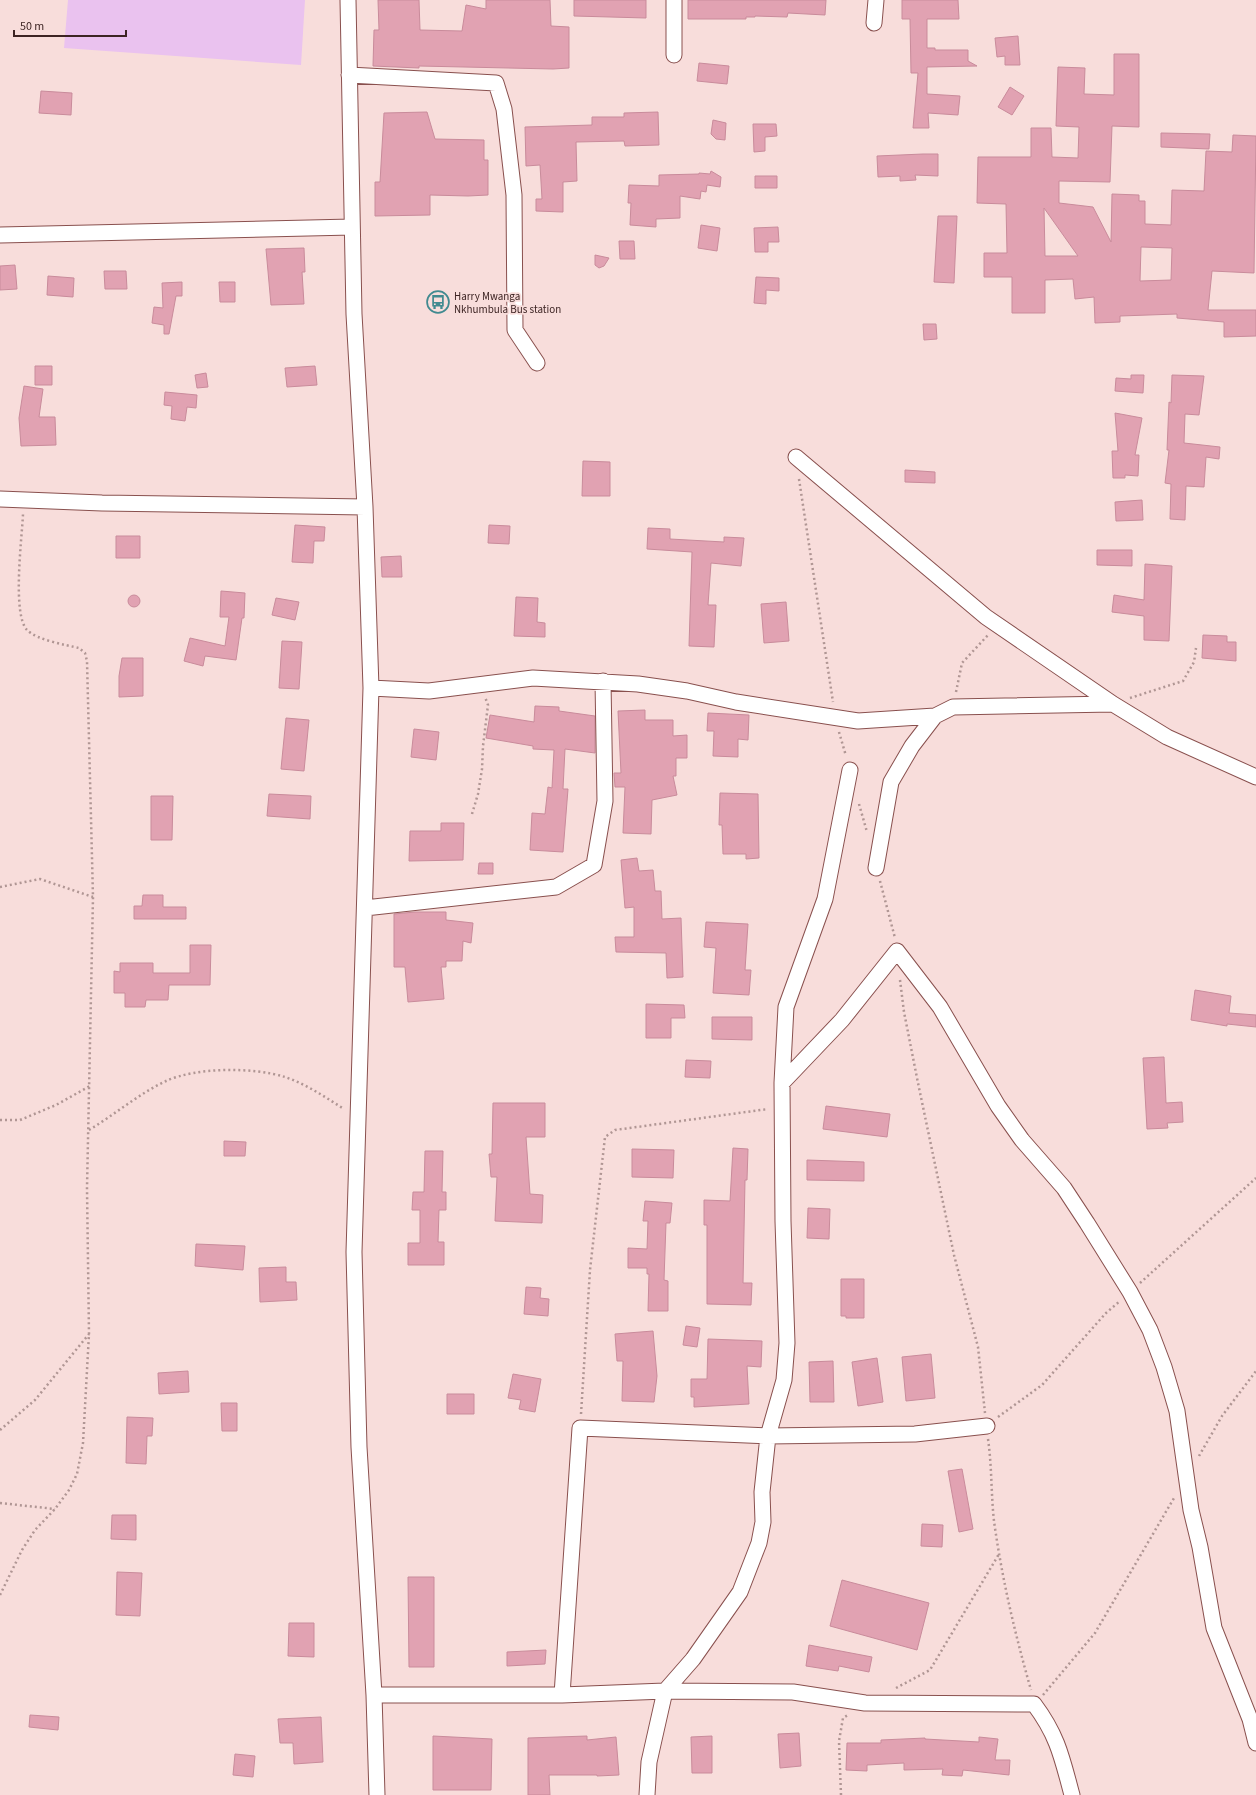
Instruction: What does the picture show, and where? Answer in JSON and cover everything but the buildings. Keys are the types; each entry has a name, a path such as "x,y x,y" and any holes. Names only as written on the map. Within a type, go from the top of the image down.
{"street":[{"path":"348,0 354,314 365,506 371,688 354,1252 359,1447 374,1695 377,1795"},
{"path":"674,0 674,55"},
{"path":"874,23 876,0"},
{"path":"349,74 496,83 504,109 514,195 515,330 537,364"},
{"path":"0,235 352,227"},
{"path":"796,457 986,617 1112,704 1167,737 1256,777"},
{"path":"0,499 102,503 365,506"},
{"path":"371,688 429,691 533,678 638,684 687,691 736,702 858,721 936,716"},
{"path":"365,908 556,887 594,865 605,802 603,682"},
{"path":"876,868 891,782 912,746 936,716 953,707 1112,704"},
{"path":"647,1795 649,1762 664,1691 693,1658 740,1592 759,1543 762,1522 762,1492 768,1436 784,1380 786,1343 782,1221 782,1083 786,1007 825,899 850,770"},
{"path":"782,1083 842,1020 897,950 940,1007 967,1057 998,1106 1022,1140 1064,1188 1130,1292 1150,1330 1164,1367 1177,1411 1186,1479 1214,1628 1250,1719 1256,1743"},
{"path":"562,1695 580,1428 768,1436 915,1434 987,1426"},
{"path":"374,1695 562,1695 664,1691 793,1692 865,1704 951,1702 989,1705 1034,1704 1049,1724 1058,1745 1072,1795"}],"path":[{"path":"796,457 836,718 850,770"},
{"path":"0,1595 22,1550 36,1530 55,1509 69,1490 77,1474 83,1443 88,1334 89,1130 93,897 87,661 85,653 79,648 34,636 27,630 22,621 19,599 24,500"},
{"path":"953,707 962,663 988,637 986,617"},
{"path":"1112,704 1183,681 1194,662 1196,648"},
{"path":"466,687 483,694 488,705 482,769 478,794 472,814"},
{"path":"858,800 868,838"},
{"path":"876,868 892,922 897,950"},
{"path":"0,887 40,879 93,897"},
{"path":"900,973 905,1019 933,1158 954,1255 978,1347 991,1460 994,1519 999,1554 1012,1624 1034,1704"},
{"path":"89,1130 162,1083 189,1074 209,1070 260,1073 285,1077 310,1088 358,1118"},
{"path":"0,1120 20,1120 56,1105 90,1086"},
{"path":"580,1428 590,1270 605,1137 615,1130 782,1107"},
{"path":"0,1430 34,1400 88,1334"},
{"path":"1034,1704 1095,1633 1222,1416 1256,1371"},
{"path":"0,1503 55,1509"},
{"path":"891,1690 930,1670 999,1554"},
{"path":"842,1795 839,1741 843,1718 865,1704"}],"shaded area":[{"path":"68,0 305,0 301,65 64,48"}],"place":[{"name":"Harry Mwanga Nkhumbula Bus station","path":"438,302"}]}
